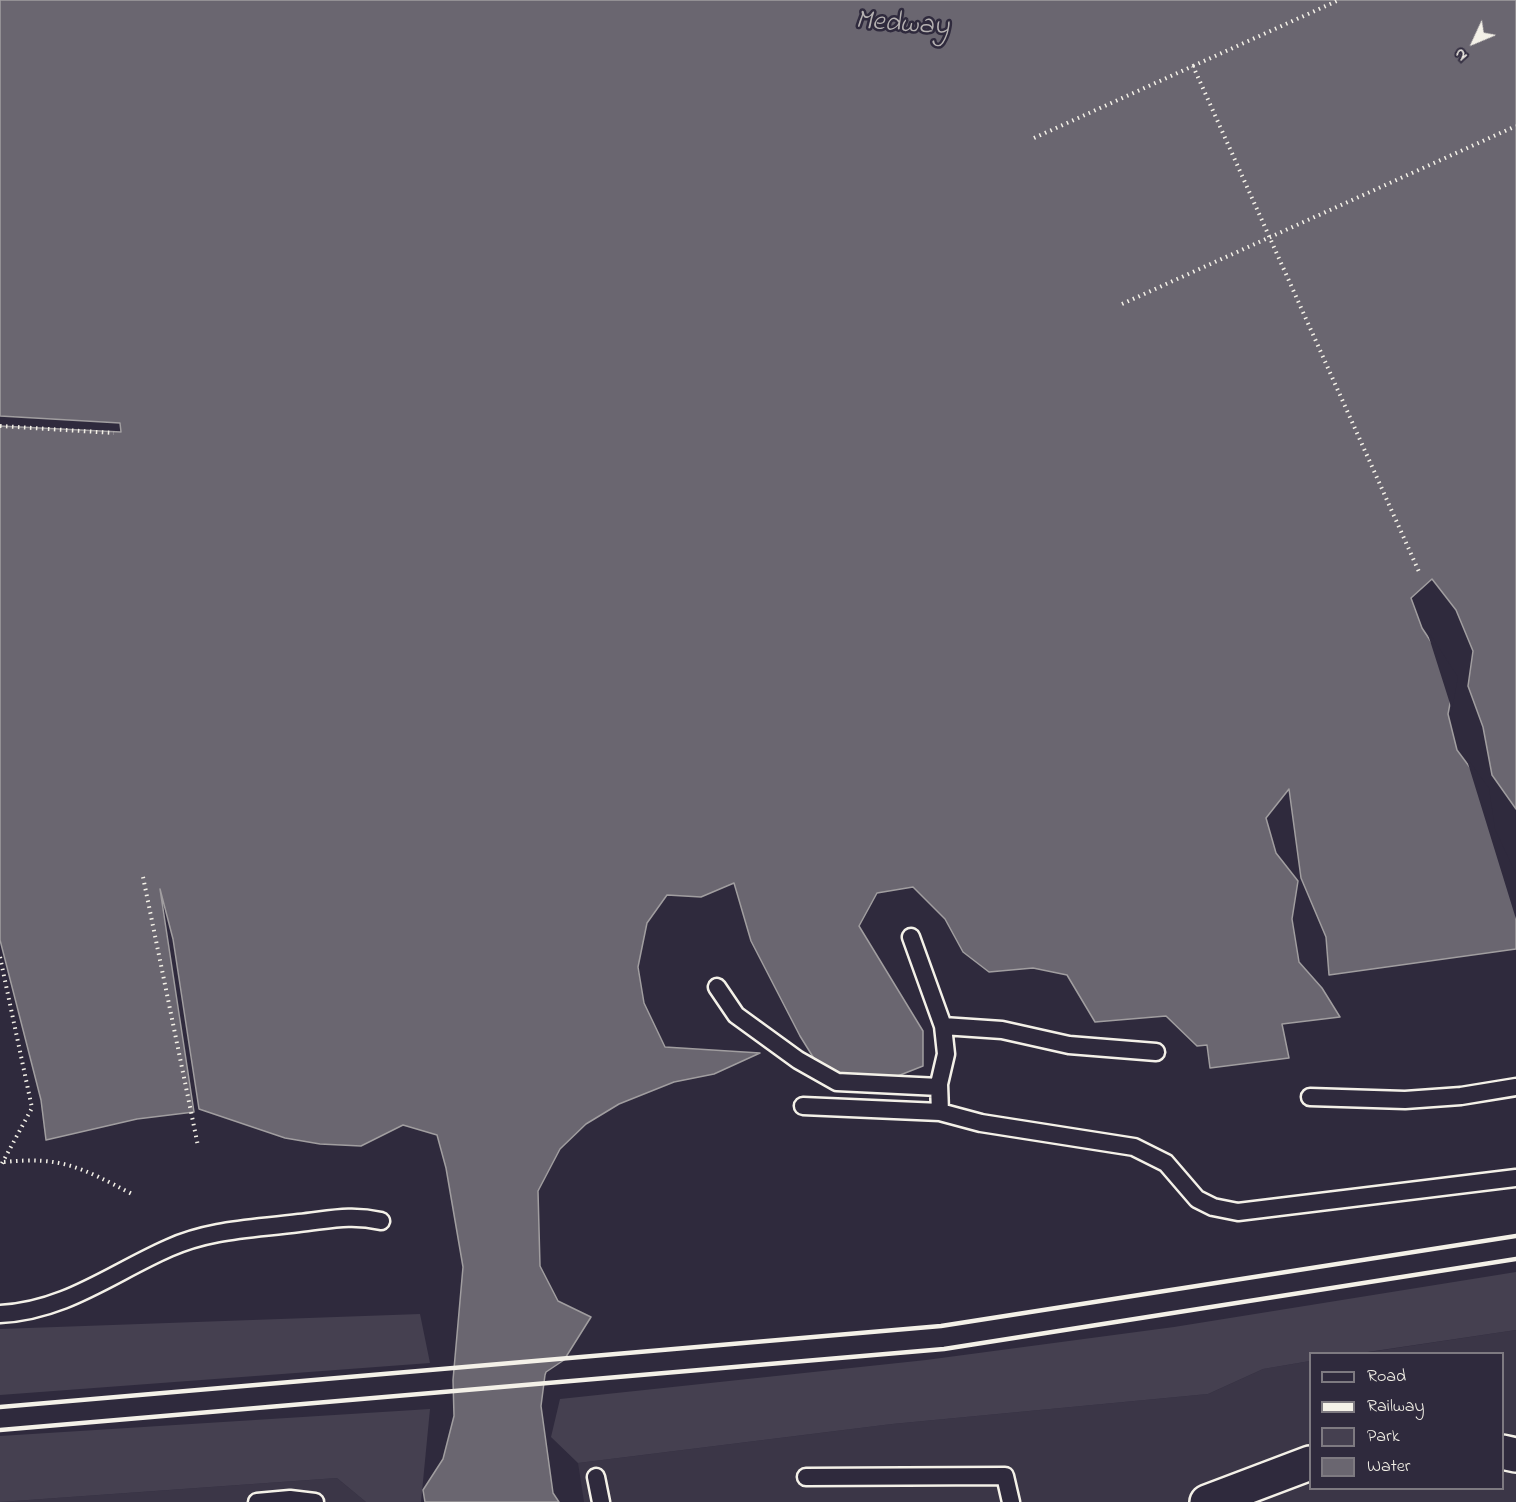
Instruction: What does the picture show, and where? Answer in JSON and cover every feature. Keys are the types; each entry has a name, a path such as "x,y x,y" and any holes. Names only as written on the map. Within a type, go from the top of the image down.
{"street":[{"path":"1207,1502 1309,1464"}],"lane":[{"path":"911,937 943,1026 946,1054 939,1087 940,1112"},
{"path":"717,987 736,1015 798,1060 837,1082 939,1087"},
{"path":"943,1026 1002,1030 1069,1045 1156,1052"},
{"path":"1310,1097 1418,1099 1461,1096 1516,1087"},
{"path":"803,1106 940,1112 981,1123 1134,1147 1166,1163 1197,1199 1213,1206 1238,1212 1516,1178"},
{"path":"0,1314 30,1313 96,1286 169,1248 215,1232 356,1215 381,1221"},
{"path":"806,1478 1005,1476 1011,1502"},
{"path":"596,1477 601,1502"},
{"path":"257,1502 315,1502"}],"path":[{"path":"1034,138 1339,0"},
{"path":"1193,66 1420,574"},
{"path":"1122,304 1516,126"},
{"path":"0,426 114,433"},
{"path":"142,877 198,1146"},
{"path":"0,957 32,1108 0,1167"},
{"path":"4,1162 52,1160 94,1174 132,1194"}],"shaded area":[{"path":"1516,1330 1516,1502 584,1502 578,1463 892,1424 1208,1394 1263,1369 1309,1361 1309,1490 1504,1490 1504,1352 1370,1352"},
{"path":"337,1478 366,1502 0,1502"}],"green space":[{"path":"1516,1272 1516,1330 1368,1352 1309,1352 1309,1361 1263,1369 1208,1394 892,1424 578,1463 551,1437 560,1399 926,1360 1174,1327"},
{"path":"420,1314 430,1363 0,1395 0,1329"},
{"path":"430,1409 421,1502 366,1502 337,1478 0,1502 0,1436"}],"water":[{"name":"Medway","path":"0,0 1516,0 1516,809 1492,775 1483,727 1468,686 1473,651 1456,610 1432,579 1411,598 1422,628 1455,678 1448,714 1457,750 1486,789 1492,830 1516,881 1516,949 1329,975 1326,937 1301,878 1289,789 1266,818 1276,853 1298,881 1292,919 1299,962 1322,988 1340,1017 1282,1024 1289,1058 1210,1068 1207,1045 1197,1046 1166,1016 1095,1022 1067,975 1033,968 989,972 963,952 945,919 913,887 877,893 859,926 923,1031 923,1066 890,1079 851,1079 818,1065 800,1036 751,941 734,883 701,897 667,895 647,923 638,967 644,1003 665,1047 760,1053 714,1074 674,1082 619,1104 586,1124 560,1149 538,1191 540,1266 558,1301 591,1317 564,1360 545,1375 541,1406 553,1493 559,1502 425,1502 423,1490 443,1459 454,1416 453,1380 463,1267 446,1168 437,1135 403,1125 361,1146 320,1144 285,1138 199,1109 173,939 160,889 194,1112 137,1119 46,1140 41,1100 0,940 0,426 121,432 120,423 0,416"}],"pier":[{"path":"1426,628 1458,677 1452,710"},
{"path":"1466,757 1489,788 1495,829 1516,874 1516,919"}],"railway":[{"path":"0,1407 941,1326 1516,1236"},
{"path":"0,1430 944,1349 1516,1259"}]}
